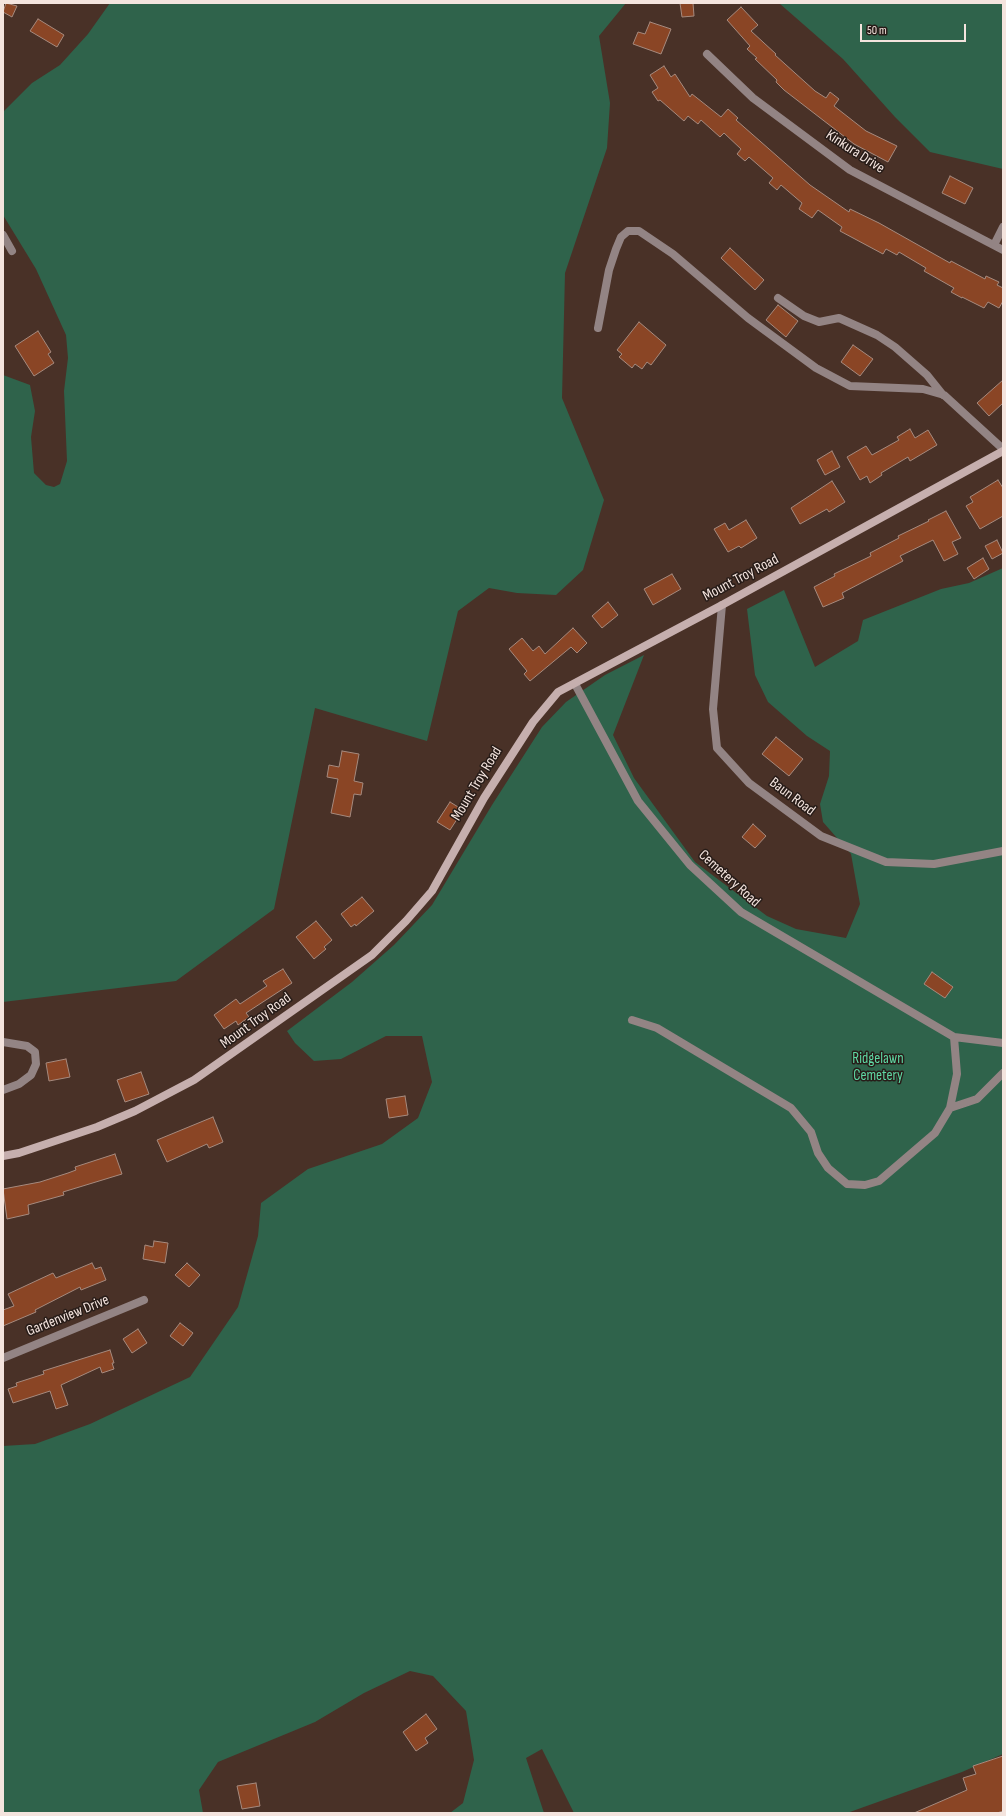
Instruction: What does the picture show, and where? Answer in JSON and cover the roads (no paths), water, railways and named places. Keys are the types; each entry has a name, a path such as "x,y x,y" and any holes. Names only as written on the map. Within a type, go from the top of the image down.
{"street":[{"name":"Kinkura Drive","path":"707,54 753,98 850,170 1003,250"},
{"path":"994,245 1003,226"},
{"path":"598,328 609,270 621,237 628,232 639,230 673,254 748,318 816,368 850,386 923,389 944,395"},
{"path":"3,235 12,251"},
{"path":"778,298 804,316 819,322 839,318 877,335 895,347 927,375 944,395 1003,450"},
{"name":"Mount Troy Road","path":"3,1156 97,1127 134,1111 194,1080 372,955 406,921 432,890 484,798 533,722 558,692 722,605 1003,450"},
{"name":"Baun Road","path":"722,605 713,709 717,748 749,783 821,836 886,862 934,864 1003,851"},
{"name":"Cemetery Road","path":"575,684 638,801 696,870 741,912 954,1037 1003,1044"},
{"path":"632,1020 657,1028 791,1108 811,1132 818,1153 828,1168 848,1184 865,1185 879,1181 935,1133 950,1108 957,1074 954,1037"},
{"path":"3,1042 27,1046 35,1052 36,1064 31,1075 19,1084 3,1090"},
{"path":"950,1108 977,1099 1003,1072"},
{"name":"Gardenview Drive","path":"3,1358 144,1300"}],"park label":[{"name":"Ridgelawn Cemetery","path":"878,1068"}]}
